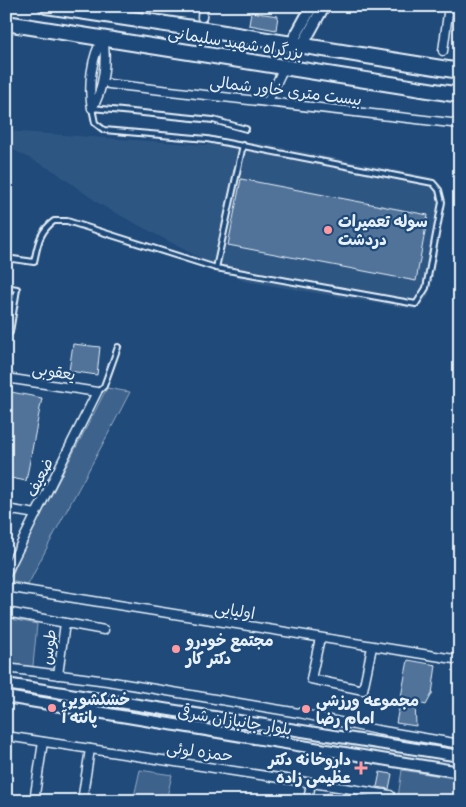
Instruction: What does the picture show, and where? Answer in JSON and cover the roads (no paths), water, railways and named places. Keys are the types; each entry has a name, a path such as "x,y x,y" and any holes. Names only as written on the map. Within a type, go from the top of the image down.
{"highway":[{"name":"بزرگراه شهید سلیمانی","path":"46,6 212,30 297,46 460,72"},
{"name":"بزرگراه شهید سلیمانی","path":"6,23 460,94"},
{"path":"167,48 173,40 172,29 169,24"},
{"path":"205,54 200,43 206,33 212,30"}],"main road":[{"path":"297,46 312,6"},
{"path":"297,46 324,6"},
{"name":"بلوار جانبازان شرقی","path":"6,684 460,756"},
{"name":"بلوار جانبازان شرقی","path":"6,697 460,772"}],"street":[{"path":"202,17 204,6"},
{"path":"443,51 447,7 460,8"},
{"path":"92,108 90,97 95,51 103,38"},
{"path":"268,101 284,67"},
{"name":"بیست متری خاور شمالی","path":"109,84 460,124"},
{"name":"یعقوبی","path":"6,378 97,392"},
{"name":"ضعیف","path":"6,574 97,392"},
{"path":"6,509 36,514"},
{"name":"اولیایی","path":"6,587 182,619 460,660"},
{"name":"طوس","path":"6,612 104,630"},
{"name":"طوس","path":"58,675 65,623"},
{"path":"320,638 311,679 363,690 372,647"},
{"path":"6,668 77,676 168,690 460,744"},
{"name":"حمزه لوئی","path":"6,736 390,795"},
{"path":"34,801 43,742"},
{"path":"82,801 90,749"},
{"path":"308,801 311,782"}],"lane":[{"path":"6,258 34,262 39,236 44,228 54,220 67,221 216,268 416,304 426,288 442,202 439,190 433,183 207,139 104,130 95,123 92,108 213,120 246,129"},
{"path":"216,268 243,145"},
{"path":"6,287 17,288 10,332"},
{"path":"97,392 104,386 118,347"}],"place":[{"name":"سوله تعمیرات دردشت","path":"328,230"},
{"name":"مجتمع خودرو دکتر کار","path":"176,649"},
{"name":"خشکشویی پانته آ","path":"52,708"},
{"name":"مجموعه ورزشی امام رضا","path":"306,709"},
{"name":"داروخانه دکتر عظیمی زاده","path":"361,768"}]}
